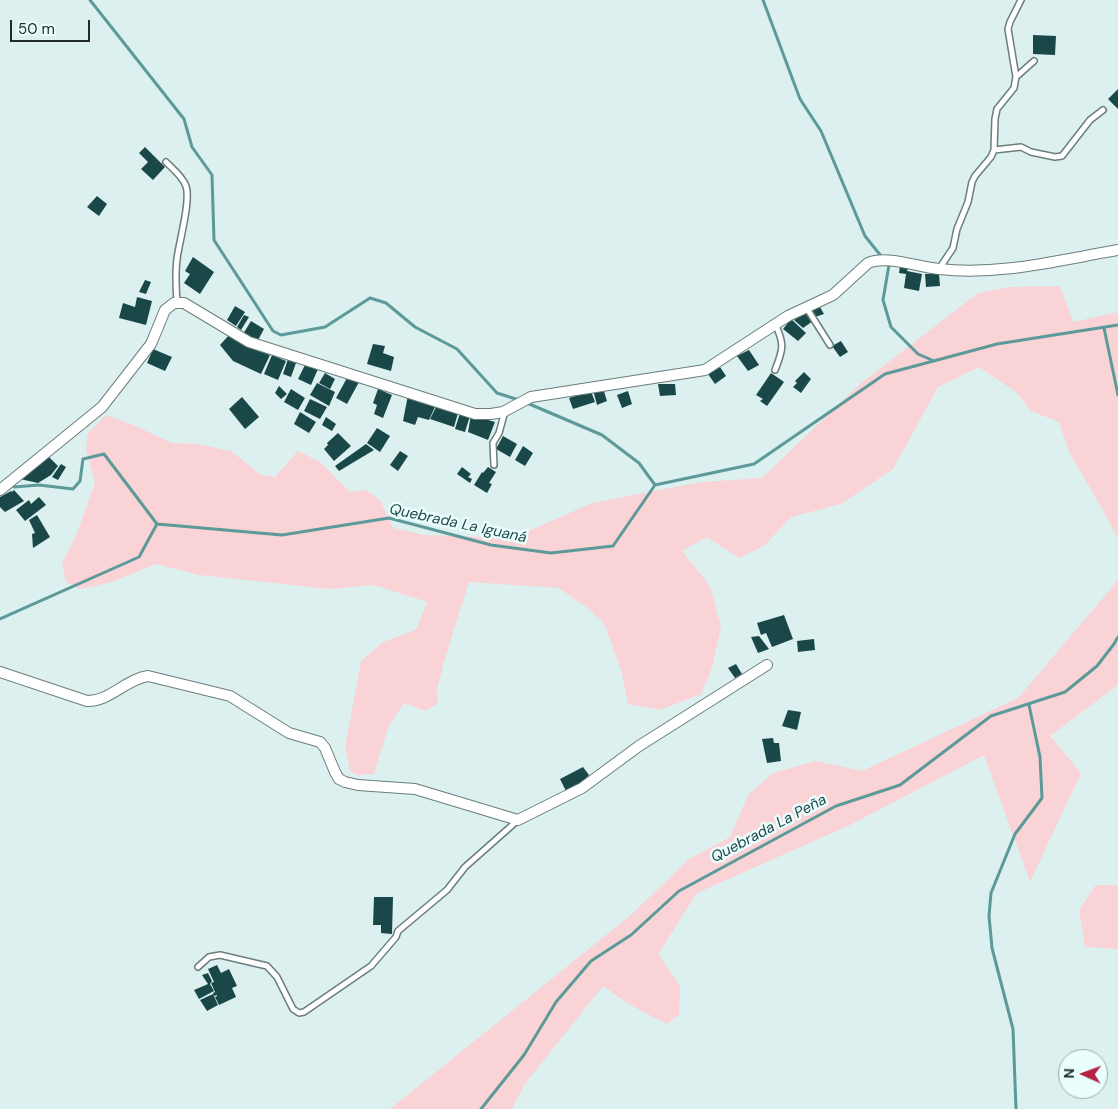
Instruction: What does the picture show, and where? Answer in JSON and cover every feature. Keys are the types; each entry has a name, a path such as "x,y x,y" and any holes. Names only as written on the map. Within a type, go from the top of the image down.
{"street":[{"path":"0,490 102,407 151,344 168,305 177,302 184,303 249,342 475,414 491,414 506,411 531,397 705,370 774,324 833,295 873,261 886,260 939,269 978,271 1014,268 1118,250"},
{"path":"0,672 93,701 138,678 148,676 230,696 289,733 320,742 325,748 335,772 345,782 358,785 415,789 518,820 582,788 638,746 767,665"}],"lane":[{"path":"939,269 953,248 957,229 968,202 972,182 992,157 996,113 1014,88 1016,77 1008,28 1021,0"},
{"path":"1016,77 1034,61"},
{"path":"994,150 1021,147 1031,152 1055,157 1062,156 1090,120 1103,110"},
{"path":"166,162 179,173 186,188 186,204 176,266 177,302"},
{"path":"806,307 830,345"},
{"path":"774,324 781,336 782,353 775,370"},
{"path":"494,465 493,443 499,434 506,411"},
{"path":"198,967 209,957 220,955 267,966 277,977 293,1009 299,1013 304,1012 371,966 396,937 398,932 447,890 465,867 518,820"}],"shaded area":[{"path":"1060,286 1073,322 1118,312 1118,539 1070,454 1059,422 1031,411 1016,392 979,367 938,387 893,469 841,504 791,517 765,545 739,558 707,537 682,551 710,586 721,627 712,668 701,694 660,710 628,704 621,670 604,623 589,609 559,588 469,582 437,689 438,703 425,711 404,703 388,728 374,774 357,775 350,771 345,748 361,661 383,642 416,630 427,602 374,585 329,589 199,575 156,564 112,582 80,589 66,582 62,564 77,533 95,483 86,450 88,433 106,415 172,443 196,444 231,451 261,475 275,477 298,451 320,462 350,492 366,490 380,500 393,528 425,535 513,538 592,503 701,482 762,478 860,384 978,293 1010,287"},
{"path":"1118,578 1118,685 1050,736 1081,773 1030,882 984,755 850,825 697,893 658,954 680,986 679,1015 667,1024 630,1005 603,986 524,1085 512,1109 390,1109 631,915 689,859 730,837 748,795 773,773 816,761 862,771 1018,698"},
{"path":"1096,885 1118,885 1118,949 1085,947 1079,909"}],"building":[{"path":"1033,35 1056,36 1055,55 1033,54"},
{"path":"1118,89 1118,109 1108,99"},
{"path":"145,147 165,167 153,180 141,169 148,162 139,153"},
{"path":"97,196 107,204 99,216 87,207"},
{"path":"193,257 214,272 200,294 184,283 190,274 185,271"},
{"path":"900,266 908,268 907,271 922,274 919,291 904,288 906,274 899,273"},
{"path":"925,274 939,274 940,286 926,287"},
{"path":"145,280 151,282 146,294 139,292"},
{"path":"137,297 152,301 146,325 119,318 123,303 135,307"},
{"path":"235,306 245,312 236,326 227,320"},
{"path":"820,307 824,314 815,317 810,311"},
{"path":"805,312 813,321 803,328 794,320"},
{"path":"244,315 249,317 241,330 237,327"},
{"path":"791,319 806,333 798,341 783,329"},
{"path":"251,321 264,329 257,342 243,334"},
{"path":"229,335 245,346 270,355 261,374 233,361 220,345"},
{"path":"841,341 848,352 840,357 832,346"},
{"path":"373,344 385,346 383,353 394,357 391,371 367,364"},
{"path":"153,349 172,357 165,371 147,363"},
{"path":"749,350 759,365 748,371 737,356"},
{"path":"272,355 286,361 278,380 264,374"},
{"path":"288,359 296,363 291,377 283,374"},
{"path":"306,363 318,369 311,385 298,379"},
{"path":"720,367 726,376 715,384 708,374"},
{"path":"804,372 811,379 801,393 793,387 797,383 795,381"},
{"path":"325,373 335,379 330,389 319,383"},
{"path":"771,373 784,382 767,406 760,401 763,399 756,395"},
{"path":"348,376 359,382 347,404 336,398"},
{"path":"317,383 335,392 329,406 310,395"},
{"path":"658,384 675,384 676,395 660,396"},
{"path":"279,386 287,394 281,399 275,393"},
{"path":"603,388 607,401 597,405 593,390"},
{"path":"291,389 305,398 298,410 284,402"},
{"path":"378,389 392,395 383,418 374,414 377,405 373,403"},
{"path":"591,391 595,402 573,409 569,398"},
{"path":"628,391 632,404 622,408 617,395"},
{"path":"408,395 435,407 429,420 418,417 415,425 403,421"},
{"path":"242,397 259,417 245,429 229,409"},
{"path":"310,399 327,407 320,419 304,411"},
{"path":"437,405 458,413 454,427 430,419"},
{"path":"300,412 316,422 309,433 294,424"},
{"path":"460,413 470,416 465,432 455,429"},
{"path":"471,415 495,422 488,440 468,432"},
{"path":"326,417 336,424 332,431 322,425"},
{"path":"377,428 390,436 380,452 367,443"},
{"path":"338,433 351,446 334,461 324,449 328,445 327,443"},
{"path":"503,436 517,444 510,457 496,449"},
{"path":"366,444 374,450 339,471 335,466"},
{"path":"523,446 533,453 525,466 515,460"},
{"path":"400,451 408,456 398,471 390,465"},
{"path":"48,456 58,466 51,475 38,483 20,479 22,475 42,463"},
{"path":"61,464 66,467 58,480 52,477"},
{"path":"462,467 471,474 468,477 472,479 470,483 457,474"},
{"path":"488,467 496,472 489,483 492,484 487,493 474,485 482,472"},
{"path":"14,490 24,501 5,512 0,507 0,497"},
{"path":"39,497 46,505 25,521 16,510 29,500 31,504"},
{"path":"37,515 50,537 33,548 32,534 35,533 29,520"},
{"path":"784,615 793,639 772,647 766,633 761,635 757,623"},
{"path":"759,636 769,649 758,653 751,637"},
{"path":"814,639 815,650 798,652 797,641"},
{"path":"736,664 742,674 735,678 728,668"},
{"path":"788,710 801,712 797,730 782,726"},
{"path":"773,738 774,743 779,743 781,761 767,763 762,739"},
{"path":"583,767 589,775 582,783 567,793 560,779"},
{"path":"374,897 393,897 392,934 381,933 381,925 373,925"},
{"path":"217,965 221,973 229,969 237,986 232,988 236,997 219,1005 215,997 217,995 214,996 213,993 215,992 211,983 214,982 208,969"},
{"path":"208,973 212,981 210,984 214,991 199,999 194,990 208,984 202,975"},
{"path":"213,994 218,1005 207,1011 200,1000"}],"waterway":[{"path":"90,0 184,119 192,147 212,175 214,240 273,331 281,335 325,327 370,298 386,303 415,327 457,349 497,393 519,400"},
{"path":"763,0 800,99 821,131 865,236 881,256"},
{"path":"889,265 883,300 891,327 918,354 934,361"},
{"name":"Quebrada La Iguaná","path":"0,619 139,557 157,524 282,535 389,518 491,545 551,553 613,546 655,485 754,464 885,374 997,344 1118,325"},
{"name":"Quebrada La Peña","path":"1104,328 1118,395"},
{"path":"527,403 602,435 639,463 655,485"},
{"path":"14,487 39,485 73,489 80,481 83,459 104,454 157,524"},
{"name":"Quebrada La Peña","path":"481,1109 524,1055 556,1002 591,961 631,935 679,891 836,806 900,785 991,716 1065,692 1097,666 1118,637"},
{"path":"1016,1109 1013,1029 992,948 989,916 991,893 1015,834 1042,798 1040,757 1029,705"}]}
